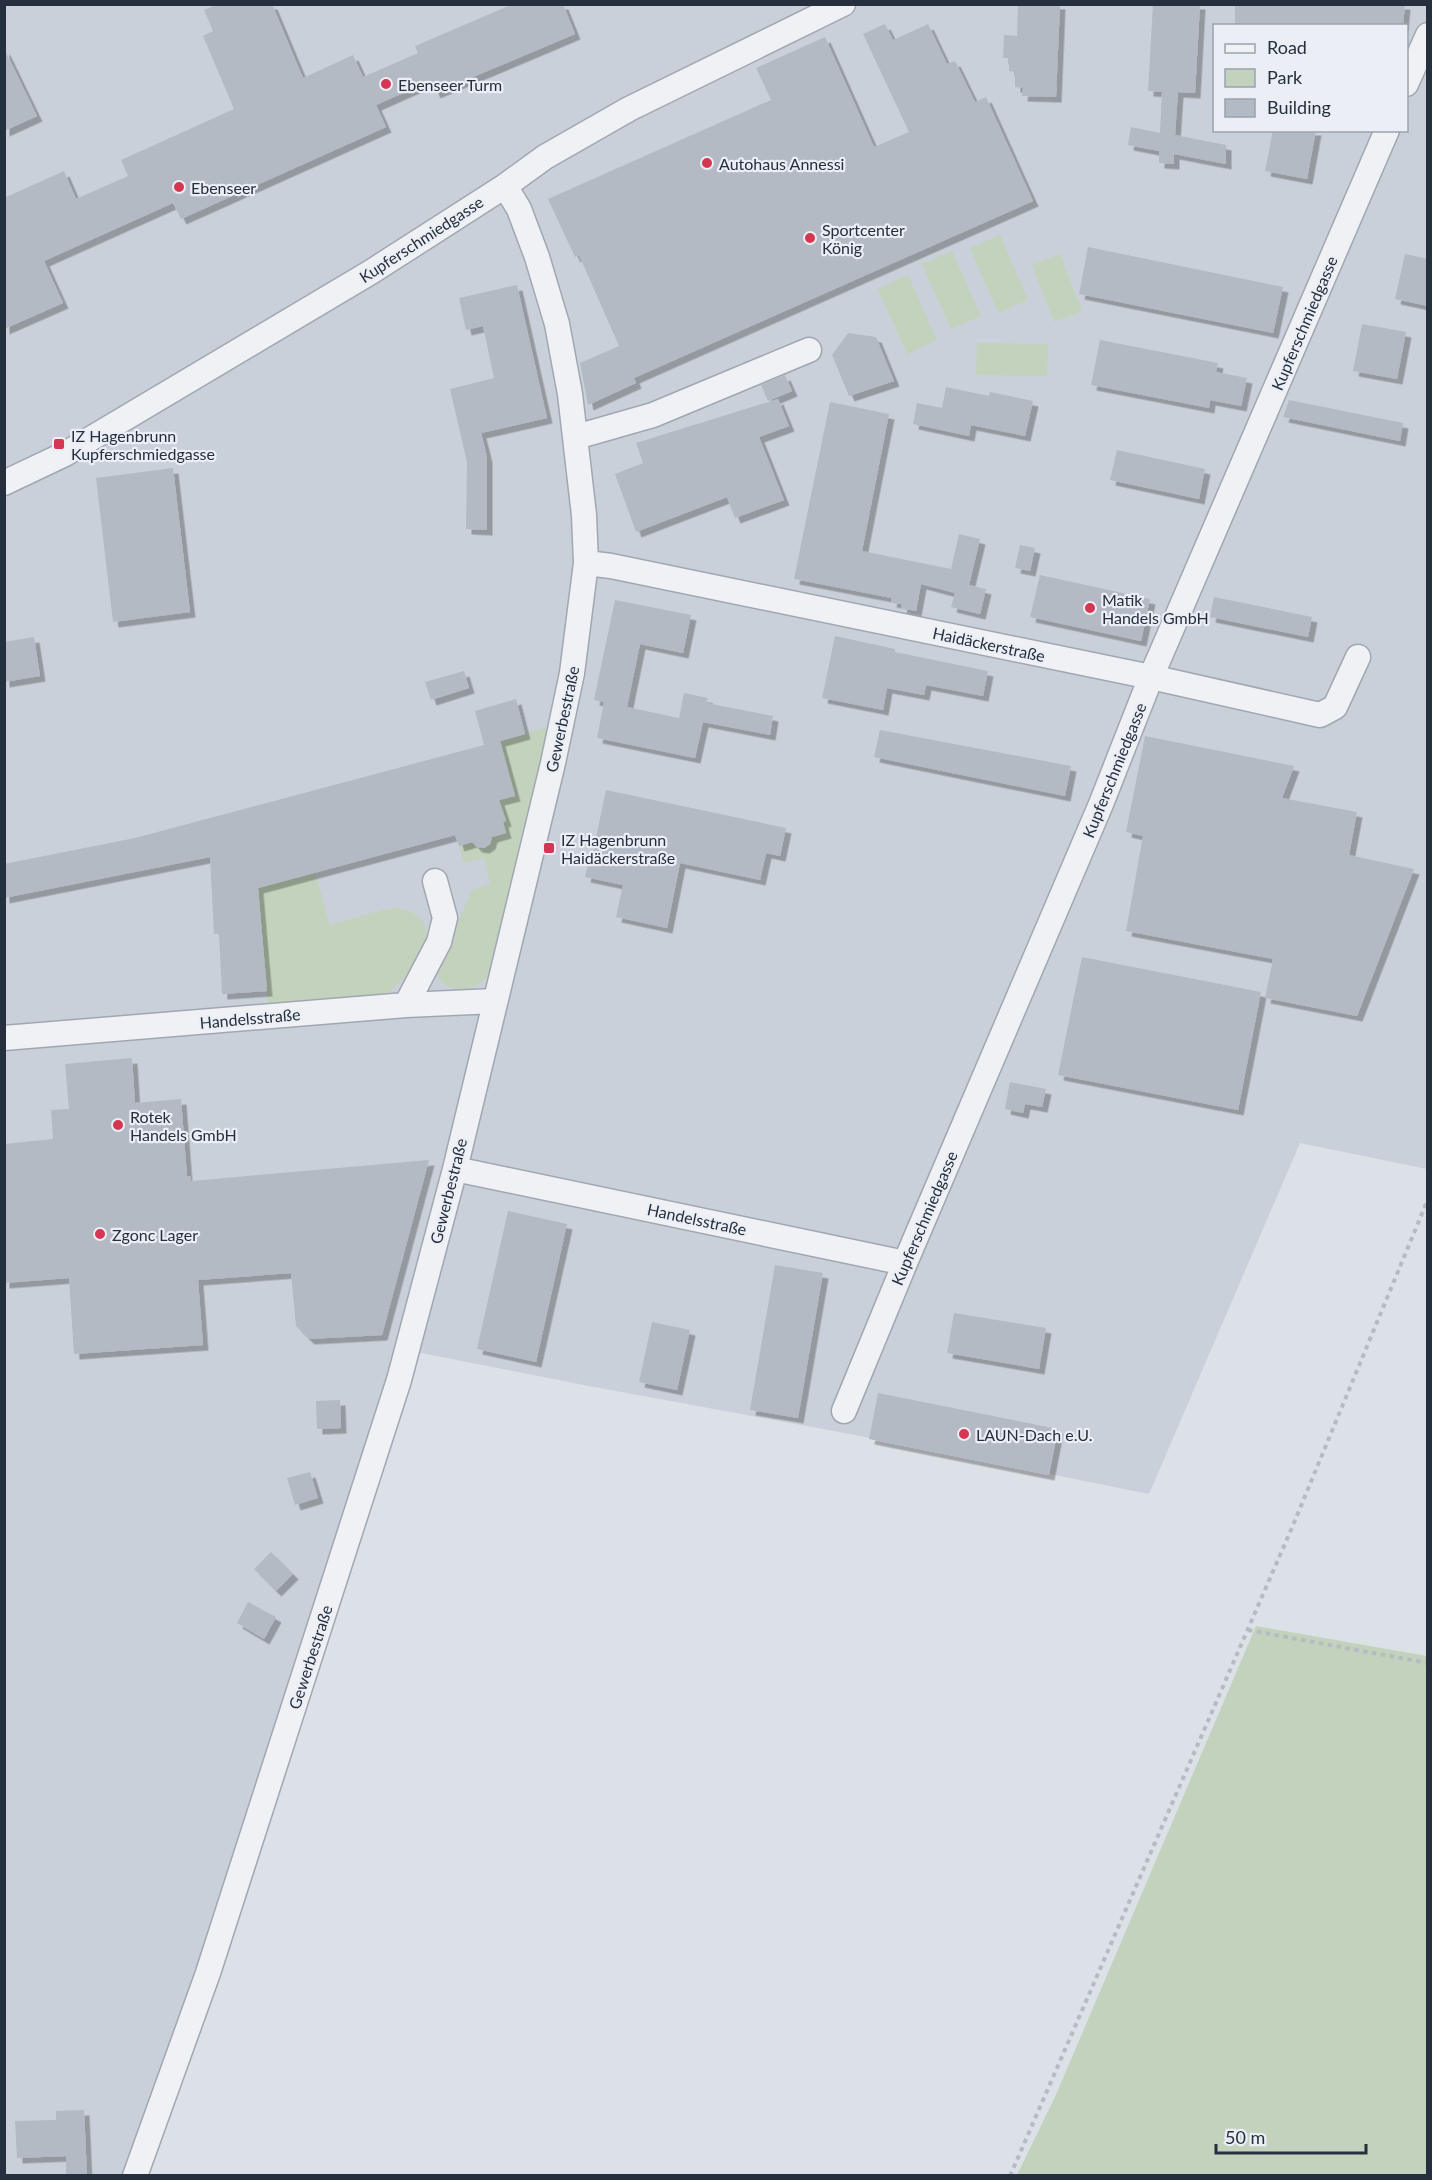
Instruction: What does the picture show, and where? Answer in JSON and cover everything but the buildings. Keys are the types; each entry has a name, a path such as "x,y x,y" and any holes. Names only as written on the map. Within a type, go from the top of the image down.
{"street":[{"name":"Kupferschmiedgasse","path":"4,483 65,454 371,272 505,186 545,157 628,109 843,4"},
{"path":"1408,82 1428,35"},
{"name":"Kupferschmiedgasse","path":"844,1411 1101,804 1151,677 1385,132"},
{"name":"Gewerbestraße","path":"135,2175 208,1973 399,1380 455,1169 572,673 586,563 584,515 576,437 557,324 537,257 519,209 505,186"},
{"path":"576,437 653,415 808,350"},
{"name":"Haidäckerstraße","path":"586,563 611,566 1151,677 1320,715 1335,707 1358,657"},
{"path":"406,1005 439,942 442,930 444,918 435,881"},
{"name":"Handelsstraße","path":"4,1038 406,1005 495,1001"},
{"name":"Handelsstraße","path":"455,1169 905,1263"}],"path":[{"path":"1010,2175 1291,1530 1428,1199"},
{"path":"1248,1630 1428,1663"}],"shaded area":[{"path":"5,5 1427,5 1427,1169 1300,1143 1149,1494 850,1434 396,1348 196,1979 123,2175 5,2176"}],"green space":[{"path":"1000,235 1028,300 998,313 970,248"},
{"path":"952,251 981,316 951,329 922,264"},
{"path":"1060,254 1082,311 1054,322 1032,265"},
{"path":"908,275 937,340 907,354 878,289"},
{"path":"977,343 1048,344 1047,376 976,375"},
{"path":"549,727 493,972 474,987 455,989 449,987 440,979 438,967 472,890 490,884 484,858 464,863 459,846 473,842 477,847 484,848 490,844 491,838 506,833 503,822 506,821 497,800 500,741"},
{"path":"315,873 330,925 383,910 403,909 418,916 425,925 426,936 423,948 409,972 382,998 268,1007 258,888"},
{"path":"1256,1626 1427,1656 1427,2175 1017,2175 1055,2097"}],"place":[{"name":"Ebenseer Turm","path":"386,84"},
{"name":"Autohaus Annessi","path":"707,163"},
{"name":"Ebenseer","path":"179,187"},
{"name":"Sportcenter König","path":"810,238"},
{"name":"IZ Hagenbrunn Kupferschmiedgasse","path":"59,444"},
{"name":"Matik Handels GmbH","path":"1090,608"},
{"name":"IZ Hagenbrunn Haidäckerstraße","path":"549,848"},
{"name":"Rotek Handels GmbH","path":"118,1125"},
{"name":"Zgonc Lager","path":"100,1234"},
{"name":"LAUN-Dach e.U.","path":"964,1434"}]}
